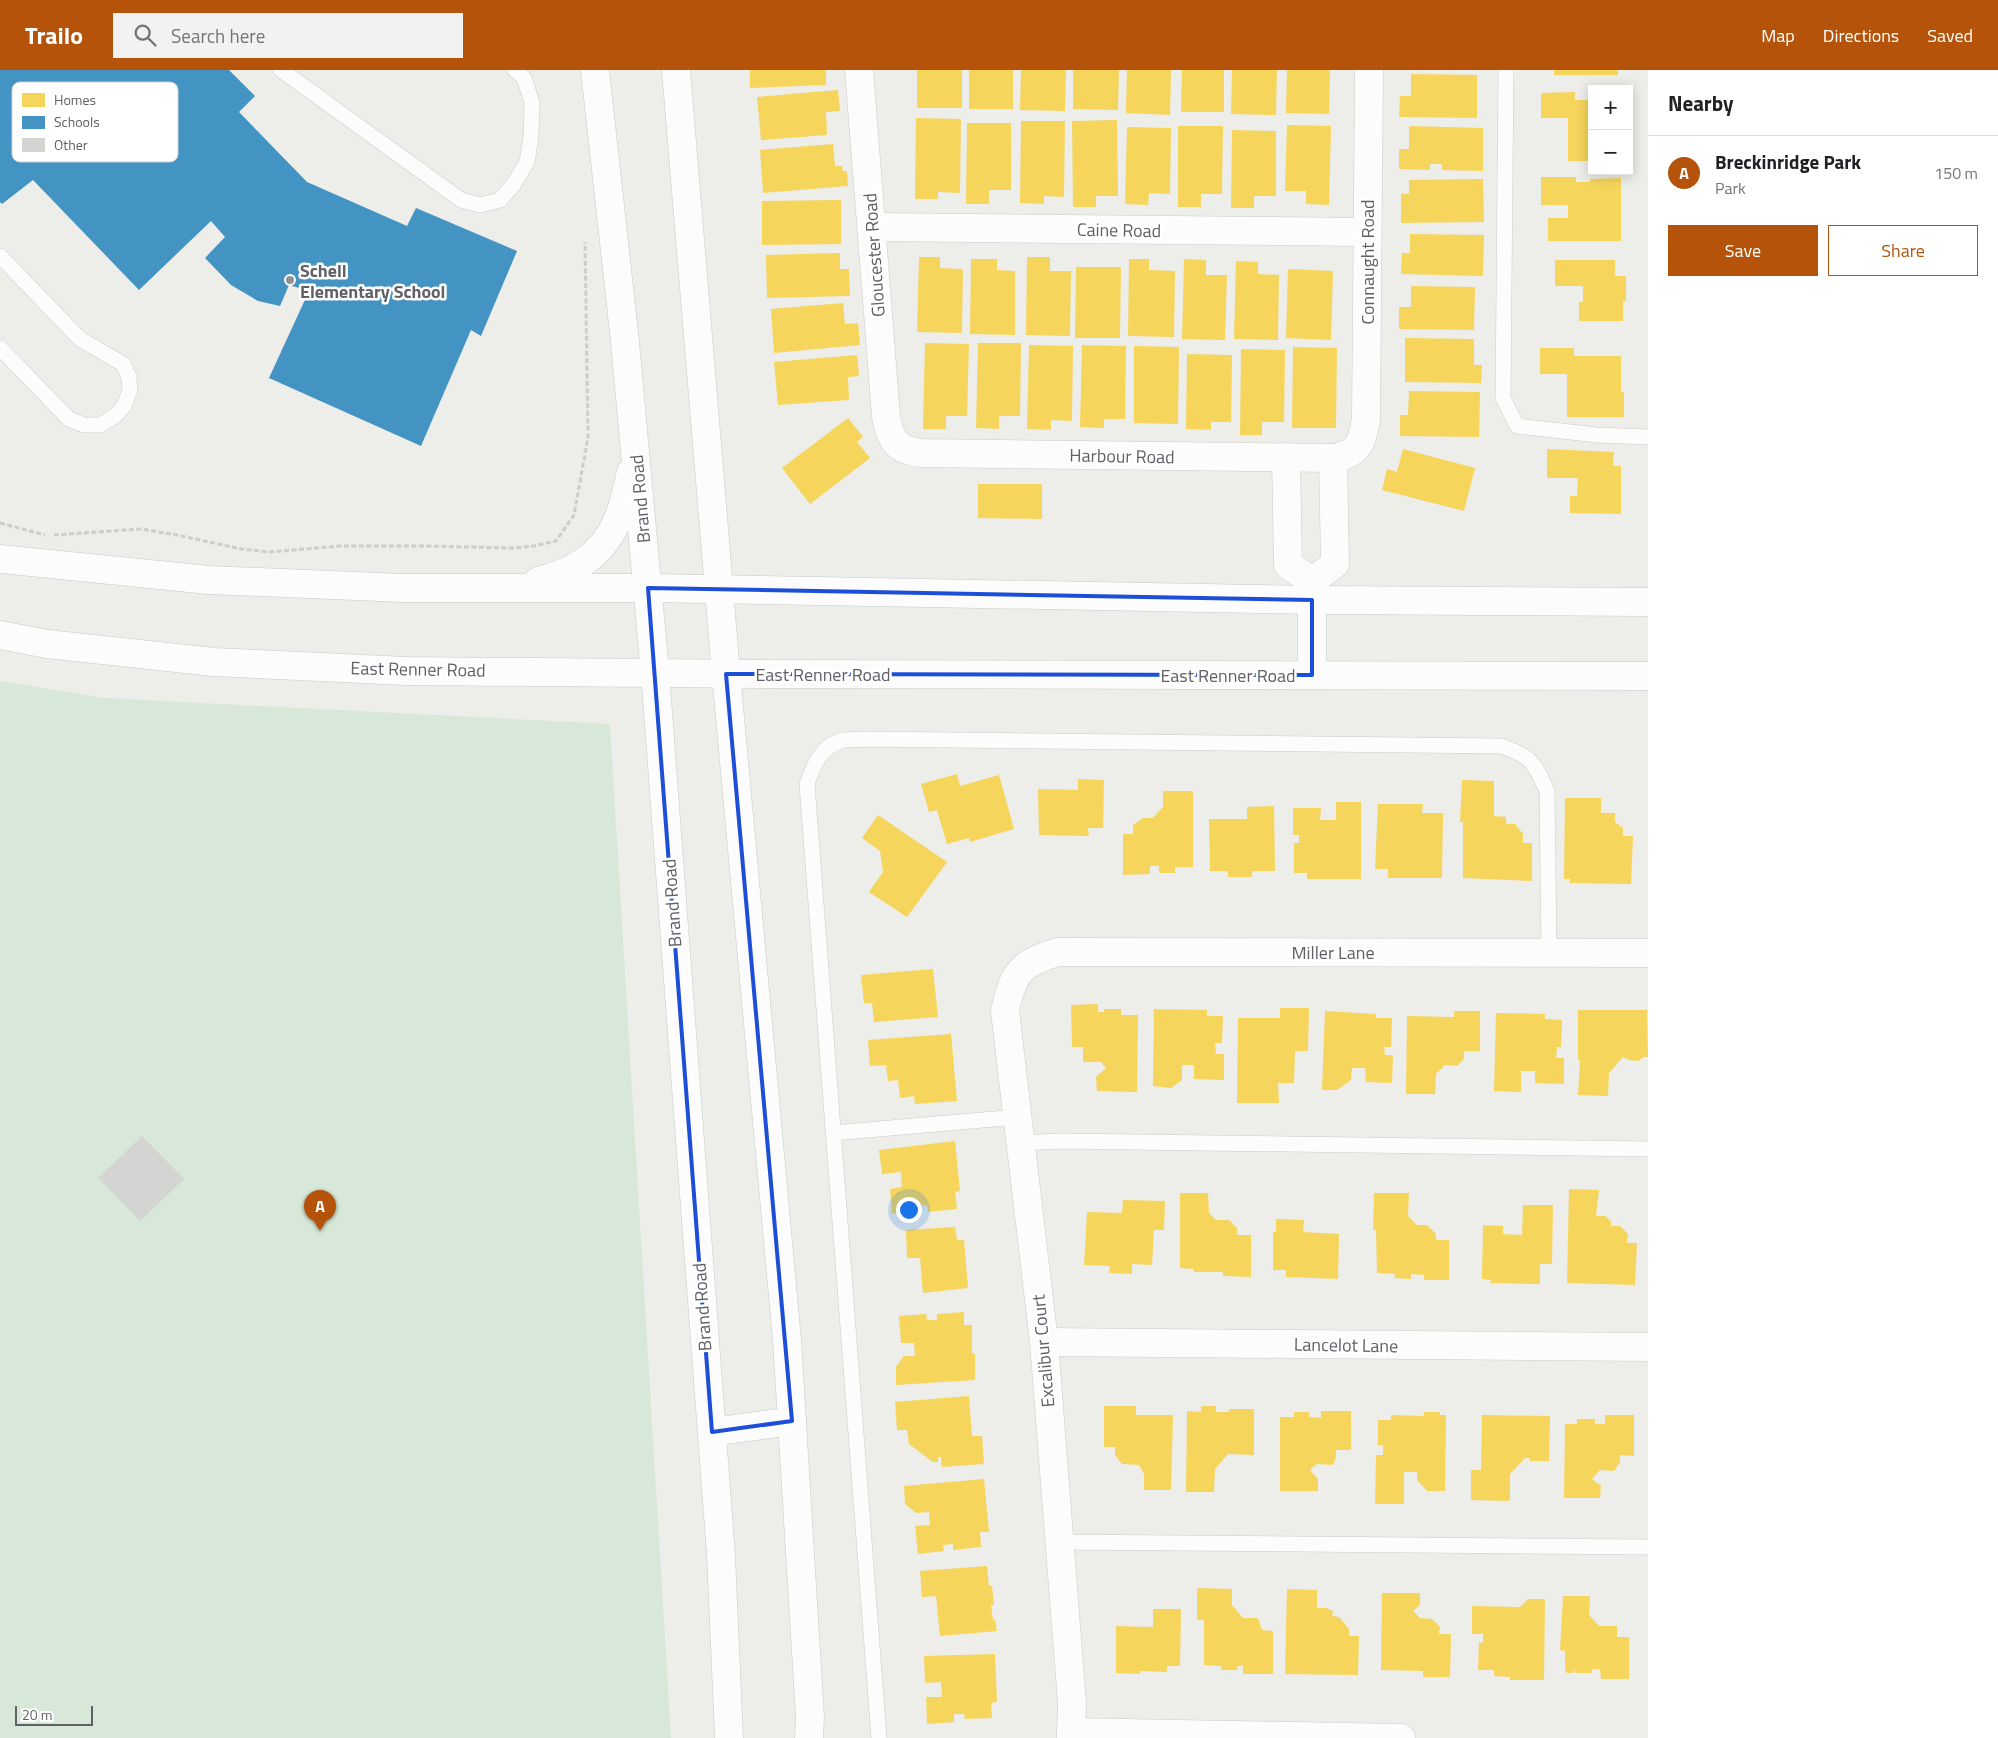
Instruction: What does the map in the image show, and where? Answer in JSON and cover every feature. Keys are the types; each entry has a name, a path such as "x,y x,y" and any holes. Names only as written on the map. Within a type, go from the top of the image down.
{"main road":[{"name":"Brand Road","path":"595,70 624,333 655,672 721,1554 729,1738"},
{"path":"676,70 718,589 787,1340 810,1717 809,1738"},
{"name":"Gloucester Road","path":"859,70 886,416 893,440"},
{"name":"Connaught Road","path":"1344,454 1360,444 1366,419 1366,232 1369,70"},
{"name":"Caine Road","path":"872,227 1366,232"},
{"name":"Harbour Road","path":"893,440 909,452 923,453 1286,458 1344,454"},
{"path":"1312,675 1312,591 1335,564 1344,454"},
{"path":"510,588 560,576 592,557 601,548 617,521 636,457"},
{"path":"1286,458 1288,565 1312,591"},
{"path":"0,558 210,580 404,588 1312,591 1648,602"},
{"name":"East Renner Road","path":"0,636 47,644 214,662 406,670 726,674 1648,676"},
{"name":"Miller Lane","path":"1022,968 1041,957 1058,952 1648,953"},
{"name":"Excalibur Court","path":"1022,968 1011,986 1005,1011 1044,1342 1072,1703 1071,1735"},
{"name":"Lancelot Lane","path":"1044,1342 1648,1347"},
{"path":"712,1432 792,1422"},
{"path":"1071,1735 1401,1738"}],"lane":[{"path":"281,70 461,200 480,205 500,200 513,185 527,162 531,138 532,102 524,78 515,70"},
{"path":"1506,70 1503,398 1518,426 1597,435 1648,437"},
{"path":"0,256 80,338 123,364 129,377 130,390 124,406 115,416 100,424 84,424 69,418 0,348"},
{"path":"879,1738 807,784 813,766 824,750 842,740 1500,746 1522,753 1537,767 1547,791 1549,953"},
{"path":"833,1134 1018,1117"},
{"path":"1020,1143 1061,1141 1648,1149"},
{"path":"1059,1542 1648,1547"}],"path":[{"path":"0,523 49,536 141,529 177,535 240,550 270,552 340,546 513,548 556,541 574,515 588,437 585,237"}],"highlighted area":[{"path":"648,588 1312,600 1312,675 726,674 792,1421 712,1432"}],"green space":[{"path":"0,681 105,698 610,724 671,1738 0,1738"}],"building: Homes":[{"path":"750,70 826,70 826,85 750,88"},
{"path":"917,70 962,70 962,108 917,108"},
{"path":"969,70 1013,70 1013,109 969,109"},
{"path":"1021,70 1066,70 1065,111 1020,110"},
{"path":"1073,70 1119,70 1118,110 1073,109"},
{"path":"1127,70 1171,70 1170,115 1126,113"},
{"path":"1182,70 1224,70 1224,112 1181,112"},
{"path":"1232,70 1277,70 1276,115 1231,114"},
{"path":"1287,70 1330,70 1329,114 1286,113"},
{"path":"1554,70 1618,70 1618,75 1554,75"},
{"path":"1411,74 1477,75 1477,118 1399,117 1400,96 1411,96"},
{"path":"838,90 840,111 826,112 827,135 761,140 757,97"},
{"path":"1575,92 1575,100 1588,100 1588,161 1568,161 1568,118 1541,118 1541,93"},
{"path":"916,118 961,119 960,193 938,192 938,199 915,199"},
{"path":"1117,120 1118,196 1096,196 1096,207 1073,207 1072,121"},
{"path":"1021,121 1065,121 1064,197 1044,196 1044,204 1020,203"},
{"path":"967,123 1011,123 1011,190 989,190 989,204 966,204"},
{"path":"1287,125 1331,126 1329,205 1306,204 1306,191 1285,191"},
{"path":"1178,126 1223,126 1222,194 1201,194 1201,207 1178,207"},
{"path":"1409,126 1483,128 1483,171 1442,170 1442,164 1430,164 1430,170 1399,169 1399,149 1409,149"},
{"path":"1127,127 1171,128 1170,194 1149,193 1148,205 1125,204"},
{"path":"1232,130 1276,131 1276,196 1254,196 1254,208 1231,208"},
{"path":"833,144 835,166 842,166 843,171 847,171 848,186 763,193 760,150"},
{"path":"1541,177 1576,177 1576,182 1590,182 1590,179 1621,178 1621,241 1548,241 1548,218 1568,218 1568,205 1541,205"},
{"path":"1483,179 1484,222 1401,223 1401,194 1409,194 1409,180"},
{"path":"841,200 841,244 762,245 762,201"},
{"path":"1410,234 1484,235 1483,276 1401,274 1402,253 1410,253"},
{"path":"840,253 840,269 849,269 850,296 767,298 766,255"},
{"path":"919,257 940,257 940,268 963,269 962,333 917,332"},
{"path":"1027,257 1050,257 1050,271 1071,271 1070,336 1026,335"},
{"path":"971,259 997,259 997,270 1015,271 1015,335 970,334"},
{"path":"1129,259 1149,259 1149,270 1175,271 1174,337 1128,336"},
{"path":"1184,259 1206,260 1206,275 1227,275 1225,340 1182,339"},
{"path":"1555,260 1615,260 1615,276 1626,276 1626,301 1623,301 1623,321 1579,321 1579,302 1583,302 1583,286 1555,286"},
{"path":"1236,261 1258,262 1258,274 1279,275 1278,340 1234,339"},
{"path":"1076,267 1121,267 1120,338 1075,338"},
{"path":"1288,269 1333,271 1331,340 1286,338"},
{"path":"1411,286 1475,287 1474,330 1399,329 1399,307 1411,307"},
{"path":"843,303 845,324 858,323 860,345 774,353 771,309"},
{"path":"1405,338 1474,339 1474,365 1482,365 1481,383 1405,382"},
{"path":"925,343 969,344 967,416 946,416 946,429 923,429"},
{"path":"978,343 1021,343 1020,416 999,416 999,429 976,428"},
{"path":"1029,345 1073,346 1072,421 1051,420 1051,430 1027,429"},
{"path":"1082,345 1126,346 1125,419 1104,419 1104,428 1080,427"},
{"path":"1134,346 1179,347 1178,424 1134,423"},
{"path":"1293,347 1337,348 1336,428 1292,428"},
{"path":"1540,348 1574,348 1574,356 1621,356 1621,392 1624,392 1624,417 1567,417 1567,374 1540,374"},
{"path":"1241,349 1285,350 1284,422 1262,422 1262,435 1240,435"},
{"path":"1187,354 1232,355 1231,422 1211,422 1211,430 1186,429"},
{"path":"857,355 859,376 848,377 849,400 778,405 774,362"},
{"path":"1409,391 1480,392 1479,437 1400,436 1400,415 1408,415"},
{"path":"848,418 863,437 857,442 870,458 810,504 782,468"},
{"path":"1403,449 1475,468 1464,511 1382,490 1387,469 1397,472"},
{"path":"1547,449 1614,452 1613,466 1621,466 1621,514 1570,513 1570,496 1577,496 1578,478 1547,478"},
{"path":"978,484 1042,484 1042,519 978,518"},
{"path":"957,774 960,786 999,775 1014,829 970,842 969,838 947,844 937,810 929,812 921,784"},
{"path":"1078,779 1104,780 1103,828 1088,828 1089,836 1039,835 1038,789 1078,790"},
{"path":"1462,780 1494,781 1494,816 1506,817 1506,824 1515,824 1523,834 1523,843 1532,843 1532,881 1463,878 1463,822 1460,822"},
{"path":"1163,791 1193,791 1193,867 1175,867 1175,873 1159,873 1159,866 1150,866 1150,874 1123,875 1123,834 1133,834 1133,825 1143,818 1153,818 1163,807"},
{"path":"1565,798 1601,798 1601,813 1615,813 1615,822 1623,828 1623,836 1633,836 1631,884 1570,883 1570,879 1564,879"},
{"path":"1336,802 1361,802 1361,879 1307,879 1307,873 1294,873 1294,843 1299,843 1299,835 1293,835 1293,808 1321,808 1320,820 1336,820"},
{"path":"1378,804 1423,804 1422,813 1443,813 1442,878 1388,878 1388,869 1375,869"},
{"path":"1274,806 1275,871 1252,871 1252,877 1228,877 1228,871 1210,871 1209,819 1247,819 1247,807"},
{"path":"878,815 947,862 907,917 869,892 883,872 880,851 862,838"},
{"path":"933,969 938,1017 874,1022 872,1003 864,1003 861,975"},
{"path":"1098,1004 1098,1012 1104,1012 1104,1009 1121,1009 1121,1015 1138,1015 1137,1092 1097,1091 1096,1077 1106,1068 1101,1062 1083,1062 1083,1047 1072,1047 1071,1005"},
{"path":"1280,1008 1309,1008 1308,1051 1295,1051 1294,1083 1278,1083 1279,1103 1237,1103 1238,1018 1280,1018"},
{"path":"1154,1009 1207,1010 1207,1016 1223,1016 1222,1043 1215,1043 1216,1054 1224,1054 1224,1080 1194,1079 1194,1065 1182,1065 1182,1080 1171,1088 1153,1086"},
{"path":"1578,1010 1647,1010 1648,1057 1643,1057 1639,1061 1623,1057 1609,1073 1608,1096 1578,1095 1580,1060 1578,1060"},
{"path":"1325,1011 1376,1014 1376,1018 1392,1018 1391,1047 1384,1047 1385,1055 1393,1055 1392,1083 1366,1082 1365,1068 1352,1068 1351,1080 1337,1090 1322,1090"},
{"path":"1454,1011 1480,1011 1480,1051 1464,1051 1464,1059 1457,1066 1445,1065 1436,1074 1435,1094 1406,1094 1407,1016 1454,1017"},
{"path":"1496,1013 1545,1014 1545,1019 1562,1020 1561,1047 1557,1047 1556,1058 1564,1058 1564,1084 1535,1083 1535,1071 1521,1071 1521,1092 1494,1091"},
{"path":"951,1034 957,1101 915,1104 914,1096 900,1098 898,1080 888,1081 886,1065 870,1066 868,1040"},
{"path":"955,1141 960,1191 955,1192 957,1209 928,1212 927,1205 916,1206 917,1211 892,1214 890,1189 902,1187 901,1172 882,1174 879,1150"},
{"path":"1569,1189 1599,1190 1596,1216 1605,1216 1611,1221 1611,1226 1620,1226 1628,1234 1627,1243 1637,1243 1635,1285 1567,1283"},
{"path":"1180,1193 1208,1193 1209,1213 1216,1220 1229,1220 1237,1228 1237,1235 1251,1235 1251,1277 1223,1276 1223,1272 1194,1272 1194,1269 1180,1268"},
{"path":"1374,1193 1409,1193 1408,1216 1417,1225 1427,1225 1436,1234 1436,1240 1449,1240 1449,1280 1424,1280 1424,1275 1411,1274 1411,1279 1394,1278 1395,1274 1377,1273 1376,1230 1373,1230"},
{"path":"1123,1200 1165,1201 1164,1230 1154,1230 1152,1265 1132,1264 1132,1274 1109,1273 1110,1266 1084,1265 1087,1212 1122,1213"},
{"path":"1523,1205 1553,1205 1552,1264 1540,1264 1540,1284 1490,1283 1491,1280 1482,1279 1483,1225 1503,1226 1503,1234 1522,1235"},
{"path":"1276,1219 1304,1220 1303,1232 1339,1234 1338,1279 1286,1277 1286,1270 1273,1270 1273,1232 1276,1232"},
{"path":"955,1227 957,1240 964,1240 968,1288 923,1293 920,1258 907,1258 906,1230"},
{"path":"964,1312 964,1325 972,1325 972,1353 975,1354 975,1380 896,1385 896,1367 904,1356 915,1356 914,1343 901,1343 899,1316 926,1314 927,1320 937,1320 937,1314"},
{"path":"969,1396 972,1436 982,1436 984,1464 942,1467 941,1457 938,1457 938,1462 933,1462 909,1444 907,1430 897,1430 895,1402"},
{"path":"1104,1406 1136,1406 1136,1415 1173,1415 1171,1490 1144,1490 1144,1474 1139,1465 1122,1464 1115,1455 1115,1447 1104,1447"},
{"path":"1201,1406 1216,1406 1216,1412 1229,1412 1229,1409 1254,1409 1254,1455 1228,1454 1215,1469 1214,1492 1186,1492 1187,1411 1201,1412"},
{"path":"1321,1411 1351,1411 1351,1450 1336,1450 1333,1465 1317,1464 1310,1470 1318,1479 1318,1491 1280,1491 1280,1417 1294,1417 1294,1412 1309,1412 1309,1417 1321,1418"},
{"path":"1424,1412 1440,1412 1440,1415 1446,1415 1445,1491 1427,1491 1417,1480 1417,1472 1404,1472 1404,1504 1375,1504 1376,1455 1383,1455 1383,1445 1378,1445 1378,1420 1391,1420 1391,1415 1424,1416"},
{"path":"1482,1415 1550,1416 1549,1461 1530,1461 1530,1458 1525,1458 1510,1474 1510,1499 1508,1501 1471,1500 1471,1470 1481,1470"},
{"path":"1605,1415 1634,1415 1634,1456 1620,1455 1620,1462 1614,1471 1600,1470 1592,1479 1601,1486 1600,1498 1564,1498 1565,1424 1577,1424 1577,1419 1595,1419 1595,1424 1605,1424"},
{"path":"984,1479 989,1532 980,1532 981,1547 953,1550 953,1544 943,1545 944,1551 918,1554 915,1526 930,1525 929,1512 916,1513 905,1504 904,1486"},
{"path":"987,1566 989,1586 992,1586 994,1605 991,1605 993,1620 995,1619 997,1631 940,1636 936,1596 922,1597 920,1571"},
{"path":"1197,1588 1232,1589 1232,1605 1243,1618 1258,1618 1262,1630 1273,1631 1273,1674 1243,1674 1243,1666 1237,1666 1237,1670 1221,1670 1221,1666 1204,1665 1204,1620 1197,1620"},
{"path":"1287,1589 1317,1590 1317,1608 1326,1608 1333,1611 1332,1616 1339,1617 1349,1629 1349,1636 1359,1636 1358,1675 1285,1674"},
{"path":"1382,1593 1420,1593 1420,1605 1413,1611 1420,1618 1432,1619 1440,1627 1439,1634 1451,1634 1450,1677 1423,1677 1423,1671 1381,1670"},
{"path":"1563,1596 1590,1596 1589,1615 1599,1626 1617,1626 1617,1637 1629,1637 1629,1679 1601,1679 1600,1669 1592,1669 1592,1673 1575,1673 1574,1670 1572,1673 1567,1673 1565,1670 1565,1651 1560,1650"},
{"path":"1528,1599 1545,1599 1544,1680 1510,1680 1510,1677 1494,1676 1494,1670 1478,1670 1479,1642 1483,1643 1483,1634 1472,1634 1472,1606 1520,1607"},
{"path":"1153,1609 1181,1609 1180,1666 1167,1666 1167,1672 1140,1671 1140,1674 1116,1673 1116,1626 1153,1627"},
{"path":"995,1654 997,1702 991,1703 992,1718 965,1719 964,1714 954,1714 954,1722 927,1724 926,1697 942,1697 941,1682 925,1683 924,1656"}],"building: Schools":[{"path":"0,70 229,70 255,96 239,112 307,182 407,226 416,208 517,251 481,336 471,330 421,446 269,378 309,291 289,285 280,306 258,301 231,285 205,258 225,237 211,221 139,290 33,180 2,204 0,202"}],"building: Other":[{"path":"142,1136 184,1179 140,1221 98,1178"}],"place":[{"name":"Schell Elementary School","path":"290,280"},
{"name":"Breckinridge Park","path":"320,1231"}]}
